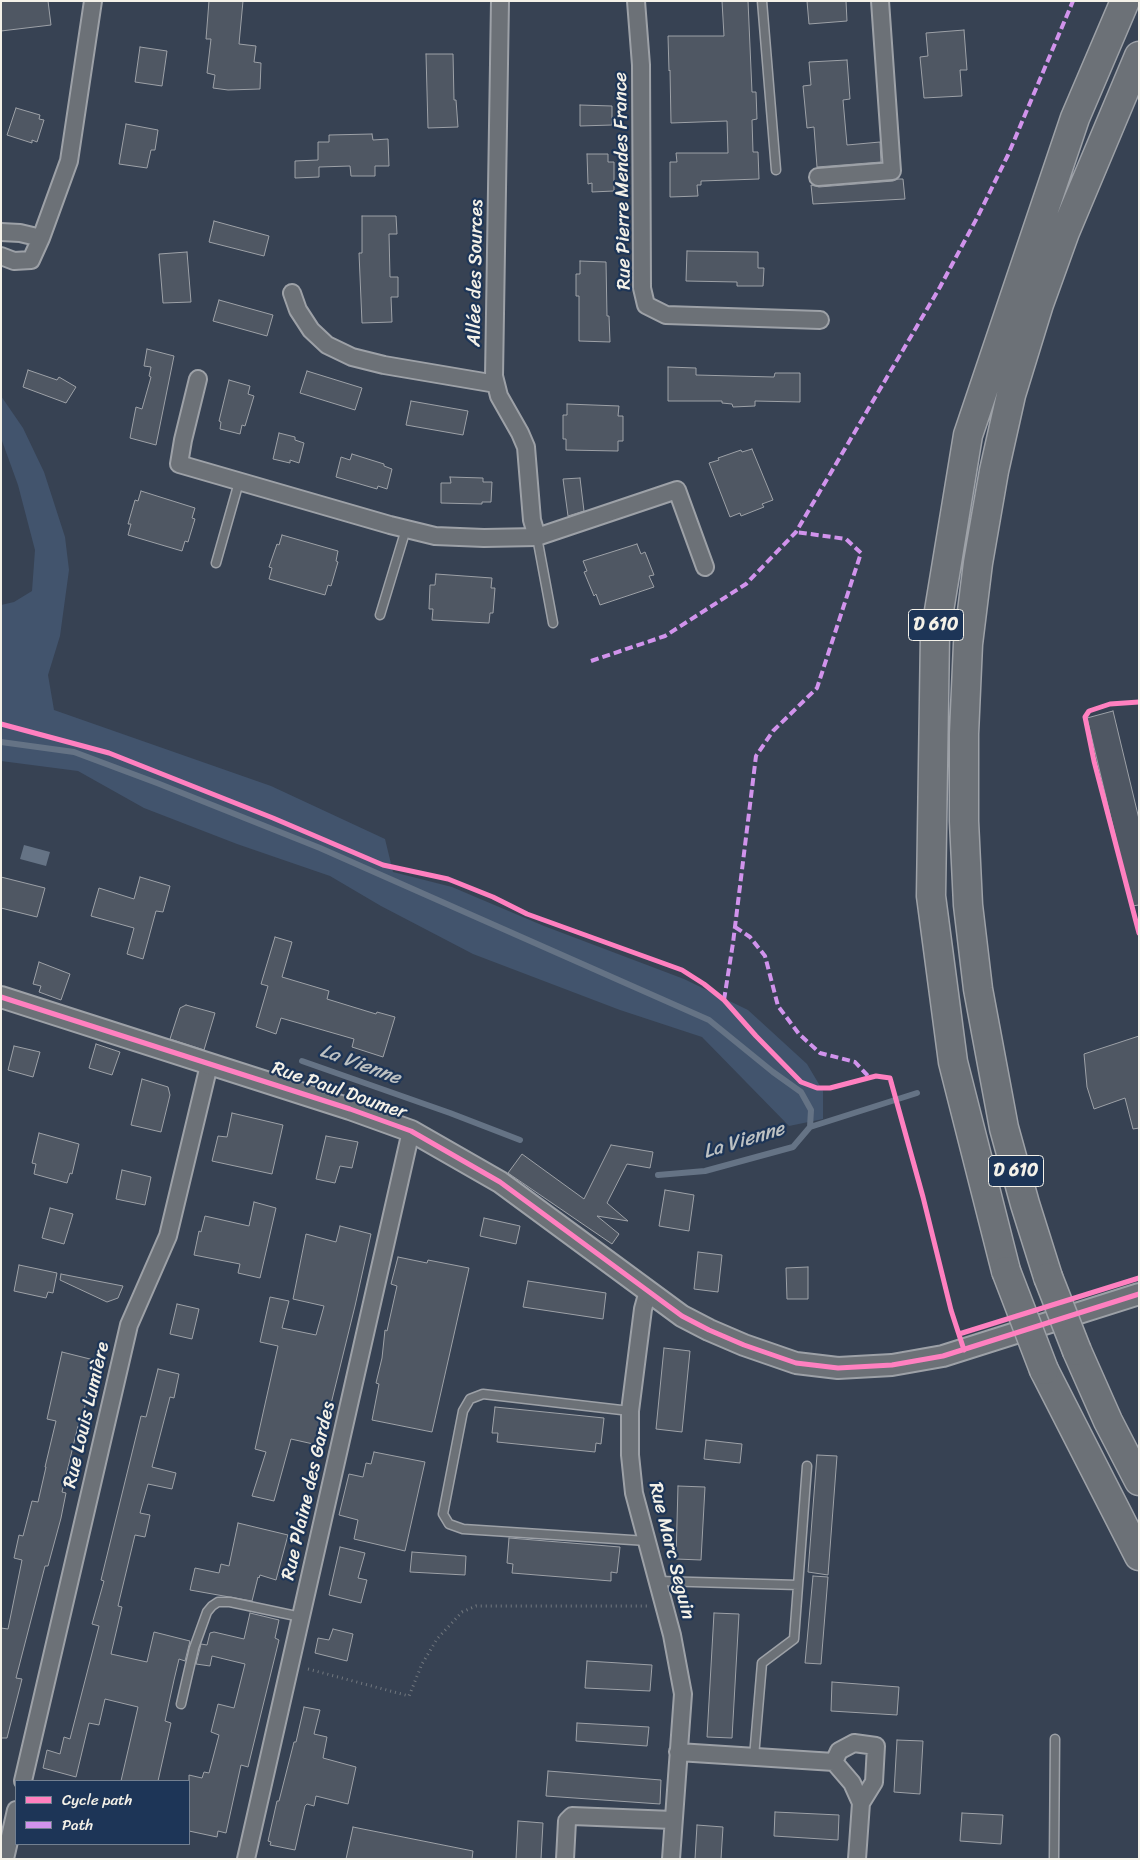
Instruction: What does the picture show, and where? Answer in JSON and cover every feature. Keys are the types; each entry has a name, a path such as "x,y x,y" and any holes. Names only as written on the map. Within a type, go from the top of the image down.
{"highway":[{"name":"D 610","path":"1125,1 1075,118 968,435 935,635 931,896 953,1062 1006,1271 1044,1370 1139,1556"},
{"name":"D 610","path":"1139,56 1064,232 1039,304 1011,395 994,471 978,562 968,644 964,734 964,821 968,905 978,989 1004,1128 1024,1204 1048,1276 1077,1351 1108,1421 1139,1481"}],"street":[{"path":"1,256 14,261 31,260 69,161 93,1"},
{"name":"Allée des Sources","path":"500,1 494,376 499,396 520,433 526,448 532,520 537,537"},
{"name":"Rue Pierre Mendes France","path":"636,1 641,65 642,288 646,305 666,315 820,320"},
{"path":"818,177 892,171 880,1"},
{"path":"1,232 20,233 41,238"},
{"path":"292,293 298,310 311,330 327,345 352,357 384,365 496,384"},
{"path":"198,379 183,440 180,464 435,536 484,538 537,537 677,490 705,567"},
{"name":"Rue Paul Doumer","path":"1,997 350,1109 411,1131 500,1182 682,1316 735,1342 796,1363 838,1368 892,1365 943,1356 1139,1294"},
{"name":"Rue Louis Lumière","path":"23,1780 129,1325 168,1236 209,1064"},
{"name":"Rue Plaine des Gardes","path":"246,1859 411,1131"},
{"name":"Rue Marc Seguin","path":"648,1290 643,1309 630,1411 630,1454 634,1493 665,1606 683,1694 670,1859"},
{"path":"834,1762 839,1751 854,1743 876,1746 874,1782 861,1803 857,1859"},
{"path":"678,1752 834,1762 852,1783 861,1803"},
{"path":"5,1859 15,1814"},
{"path":"565,1859 567,1821 572,1816 672,1820"}],"lane":[{"path":"762,1 776,170"},
{"path":"216,563 239,482"},
{"path":"380,615 406,529"},
{"path":"537,537 553,623"},
{"path":"630,1411 483,1394 470,1399 463,1411 443,1514 449,1524 463,1529 647,1541"},
{"path":"754,1757 762,1663 794,1639 807,1466"},
{"path":"658,1581 798,1585"},
{"path":"181,1704 194,1648 212,1606 218,1602 230,1602 301,1618"},
{"path":"1054,1859 1055,1738"}],"path":[{"path":"290,1664 409,1696 422,1664 437,1639 462,1612 476,1606 665,1606"}],"shaded area":[{"path":"1,396 23,428 44,472 65,537 69,570 60,636 48,675 54,710 271,786 385,839 393,872 452,887 544,926 684,979 748,1010 807,1064 823,1091 823,1119 789,1126 702,1037 620,1010 473,954 381,906 330,876 237,844 144,808 78,771 1,761 1,605 14,602 32,591 35,550 18,485 1,438"},
{"path":"24,845 50,852 46,866 20,859"}],"building":[{"path":"1,1 48,1 51,25 1,31"},
{"path":"209,1 243,1 239,44 256,46 254,62 261,63 260,89 228,90 213,88 215,75 207,73 211,39 206,39"},
{"path":"722,1 748,1 752,92 756,92 757,119 752,120 753,152 758,152 759,179 701,181 701,185 697,185 698,196 670,197 670,162 677,162 676,153 728,153 727,121 671,123 668,36 724,36"},
{"path":"807,1 846,1 847,21 809,24"},
{"path":"964,30 967,70 960,70 962,96 924,98 920,57 928,56 926,33"},
{"path":"140,47 167,51 162,86 135,82"},
{"path":"426,54 453,54 454,100 456,100 458,127 428,128"},
{"path":"847,60 850,99 843,100 847,145 880,142 881,162 817,167 814,127 807,128 803,86 811,85 809,62"},
{"path":"580,105 612,106 612,125 580,126"},
{"path":"16,108 40,115 39,119 44,120 37,142 32,140 32,143 7,135"},
{"path":"126,124 158,130 155,150 151,150 147,168 119,164"},
{"path":"372,134 373,140 388,139 389,166 375,166 375,176 351,176 350,166 319,167 319,177 295,178 295,161 318,160 318,142 329,142 329,135"},
{"path":"587,154 608,154 608,162 614,162 614,191 592,192 592,183 588,184"},
{"path":"903,179 905,199 813,204 811,185 819,187"},
{"path":"362,216 396,216 397,234 389,234 390,277 398,277 398,297 391,297 392,322 362,323 359,253 362,253"},
{"path":"214,221 269,236 264,256 209,242"},
{"path":"687,251 758,252 758,268 764,268 763,286 737,286 737,282 686,281"},
{"path":"187,252 191,302 163,303 159,254"},
{"path":"580,261 606,262 607,316 609,316 610,342 579,341 579,296 576,296 576,274 580,274"},
{"path":"219,300 273,315 267,336 213,321"},
{"path":"147,349 174,356 156,445 130,438 136,407 142,409 151,377 149,376 151,367 144,366"},
{"path":"668,367 696,368 696,375 774,377 775,373 800,373 800,402 755,401 755,406 733,407 732,404 722,403 722,401 668,401"},
{"path":"28,370 57,380 59,377 76,387 66,403 23,387"},
{"path":"307,371 362,388 355,410 300,393"},
{"path":"229,380 250,386 248,394 254,396 245,426 242,425 240,434 220,429 221,422 219,421"},
{"path":"411,401 468,411 463,435 406,425"},
{"path":"567,404 619,406 618,416 623,416 623,441 618,441 618,451 566,450 566,439 563,439 563,415 567,415"},
{"path":"279,433 295,437 295,440 304,443 299,463 290,460 290,463 273,459"},
{"path":"752,449 773,500 762,504 764,507 741,516 740,513 730,517 709,463 741,450 742,452"},
{"path":"352,454 384,464 384,466 392,469 387,489 378,486 377,489 336,477 341,457 350,460"},
{"path":"450,477 483,478 483,482 492,482 491,502 482,502 482,504 441,503 441,483 451,483"},
{"path":"580,478 584,511 568,516 563,479"},
{"path":"141,491 195,508 192,518 195,519 188,542 185,541 182,551 128,535 131,524 128,524 135,500 138,501"},
{"path":"282,535 338,551 336,561 338,562 331,586 328,585 325,595 269,579 272,568 269,567"},
{"path":"637,544 641,554 645,552 654,575 649,576 654,587 600,605 584,572 587,571 583,561"},
{"path":"436,574 492,578 491,588 495,588 493,613 490,613 489,623 432,620 433,609 429,609 430,585 435,585"},
{"path":"1113,711 1139,819 1139,905 1132,906 1087,718"},
{"path":"1,877 45,888 37,917 1,908"},
{"path":"140,877 170,886 163,912 156,911 143,959 127,954 134,928 91,916 99,888 134,899"},
{"path":"275,937 292,942 282,977 329,991 327,999 376,1014 377,1012 395,1017 383,1057 352,1047 354,1039 281,1018 276,1034 256,1027 268,986 261,984"},
{"path":"39,962 70,974 61,1000 39,992 41,986 33,984"},
{"path":"186,1005 215,1013 204,1050 170,1039 180,1008"},
{"path":"1139,1036 1139,1128 1133,1129 1125,1098 1094,1109 1087,1087 1084,1054"},
{"path":"96,1044 120,1052 112,1075 89,1068"},
{"path":"14,1046 40,1052 33,1077 8,1070"},
{"path":"142,1079 168,1087 170,1095 161,1132 131,1125"},
{"path":"232,1113 283,1125 272,1174 212,1161 218,1136 227,1137"},
{"path":"39,1133 79,1144 72,1174 70,1173 67,1183 34,1174 36,1164 32,1163"},
{"path":"326,1136 358,1142 352,1168 340,1166 335,1183 316,1179"},
{"path":"611,1145 653,1152 650,1168 627,1164 607,1203 628,1221 597,1216 619,1234 612,1244 508,1173 522,1154 584,1199"},
{"path":"122,1170 151,1177 145,1205 116,1199"},
{"path":"665,1190 694,1195 689,1231 659,1226"},
{"path":"254,1202 276,1208 260,1278 238,1273 240,1264 194,1255 199,1231 201,1232 205,1216 249,1226"},
{"path":"50,1208 73,1214 64,1244 42,1238"},
{"path":"484,1218 520,1226 516,1244 480,1236"},
{"path":"340,1226 371,1234 322,1446 291,1439 274,1501 252,1496 266,1452 255,1449 278,1346 260,1342 270,1297 289,1301 282,1328 316,1335 324,1306 293,1299 306,1234 336,1242"},
{"path":"698,1252 722,1255 718,1292 694,1289"},
{"path":"398,1257 427,1263 428,1260 469,1268 432,1432 372,1420 379,1384 376,1383 382,1358 385,1330 387,1331 397,1286 391,1284"},
{"path":"19,1265 57,1273 53,1293 48,1292 46,1298 14,1291"},
{"path":"808,1267 808,1299 787,1299 786,1268"},
{"path":"61,1274 123,1286 118,1298 107,1302 60,1280"},
{"path":"528,1281 606,1293 603,1319 523,1307"},
{"path":"177,1304 199,1309 192,1339 170,1334"},
{"path":"664,1348 690,1351 682,1432 656,1429"},
{"path":"62,1352 94,1360 81,1426 78,1426 62,1492 66,1493 61,1518 48,1566 45,1566 16,1678 22,1679 7,1738 1,1738 1,1628 8,1629 22,1560 14,1558 19,1535 23,1536 32,1501 38,1502 46,1467 56,1421 47,1419"},
{"path":"158,1369 179,1374 174,1398 170,1397 152,1467 176,1473 172,1489 148,1484 140,1513 150,1515 145,1537 135,1535 118,1606 122,1607 111,1654 147,1662 154,1632 190,1641 185,1661 179,1659 174,1680 165,1721 171,1723 158,1780 121,1780 138,1707 105,1699 99,1725 89,1723 76,1777 43,1768 47,1750 60,1754 64,1737 70,1739 99,1626 92,1624 104,1581 101,1580 141,1416 146,1417"},
{"path":"495,1407 604,1418 601,1444 596,1443 595,1452 497,1442 498,1433 492,1433"},
{"path":"706,1440 742,1444 740,1463 704,1459"},
{"path":"374,1452 425,1462 405,1551 354,1539 358,1520 339,1515 349,1474 363,1477 366,1463 371,1464"},
{"path":"817,1455 837,1456 828,1575 808,1572"},
{"path":"678,1486 705,1487 701,1560 676,1559"},
{"path":"238,1523 288,1535 276,1580 260,1575 252,1601 190,1590 195,1568 219,1573 221,1564 229,1566"},
{"path":"509,1538 620,1547 617,1573 611,1572 611,1581 512,1573 513,1564 507,1563"},
{"path":"340,1547 365,1553 358,1578 367,1580 361,1603 329,1595"},
{"path":"412,1552 466,1556 465,1575 410,1572"},
{"path":"813,1576 828,1577 821,1664 805,1663"},
{"path":"250,1613 279,1620 275,1638 279,1640 248,1767 241,1765 226,1833 218,1831 217,1837 190,1831 189,1775 202,1778 204,1772 209,1773 219,1735 211,1732 218,1704 234,1708 245,1664 212,1656 210,1666 196,1664 201,1644 207,1645 210,1633 214,1632 244,1639"},
{"path":"714,1613 739,1614 732,1738 707,1737"},
{"path":"333,1629 353,1634 347,1661 315,1653 318,1638 329,1640"},
{"path":"587,1661 652,1665 650,1691 585,1688"},
{"path":"832,1682 899,1687 897,1715 831,1711"},
{"path":"304,1707 320,1710 314,1734 327,1737 323,1758 356,1767 348,1804 316,1796 314,1806 307,1804 305,1806 295,1850 270,1845 271,1842 268,1841 277,1801 279,1801 294,1742 296,1742"},
{"path":"577,1723 649,1727 647,1746 576,1741"},
{"path":"897,1740 923,1741 920,1794 894,1792"},
{"path":"548,1771 661,1780 660,1804 546,1796"},
{"path":"775,1812 839,1815 838,1840 774,1836"},
{"path":"962,1813 1003,1815 1001,1844 960,1841"},
{"path":"518,1821 543,1823 541,1859 516,1859"},
{"path":"697,1825 723,1827 721,1859 695,1859"},
{"path":"353,1827 473,1851 472,1859 346,1859"}],"waterway":[{"path":"1,742 74,752 157,783 320,848 709,1020 773,1072 801,1092 811,1110 810,1127"},
{"name":"La Vienne","path":"302,1061 450,1113 520,1140"},
{"name":"La Vienne","path":"658,1175 705,1171 793,1147 810,1127 917,1093"}],"marked path":[{"path":"591,661 665,636 746,584 796,532 940,287 978,216 1008,155 1073,1"},
{"path":"724,1000 733,943 756,756 773,731 817,688 861,553 846,539 796,532"},
{"path":"735,927 750,937 765,956 778,1006 799,1034 820,1053 855,1062 870,1078"}],"cycle path":[{"path":"1139,702 1110,704 1089,711 1085,717 1094,761 1139,933"},
{"path":"1,724 109,753 273,818 383,865 448,879 493,897 527,914 682,970 724,1000 801,1082 817,1088 830,1088 876,1076 890,1078 923,1197 951,1310 964,1350"},
{"path":"1,997 350,1109 411,1131 500,1182 682,1316 744,1345 796,1363 838,1368 892,1365 943,1356 1139,1294"},
{"path":"959,1334 1139,1278"}]}
